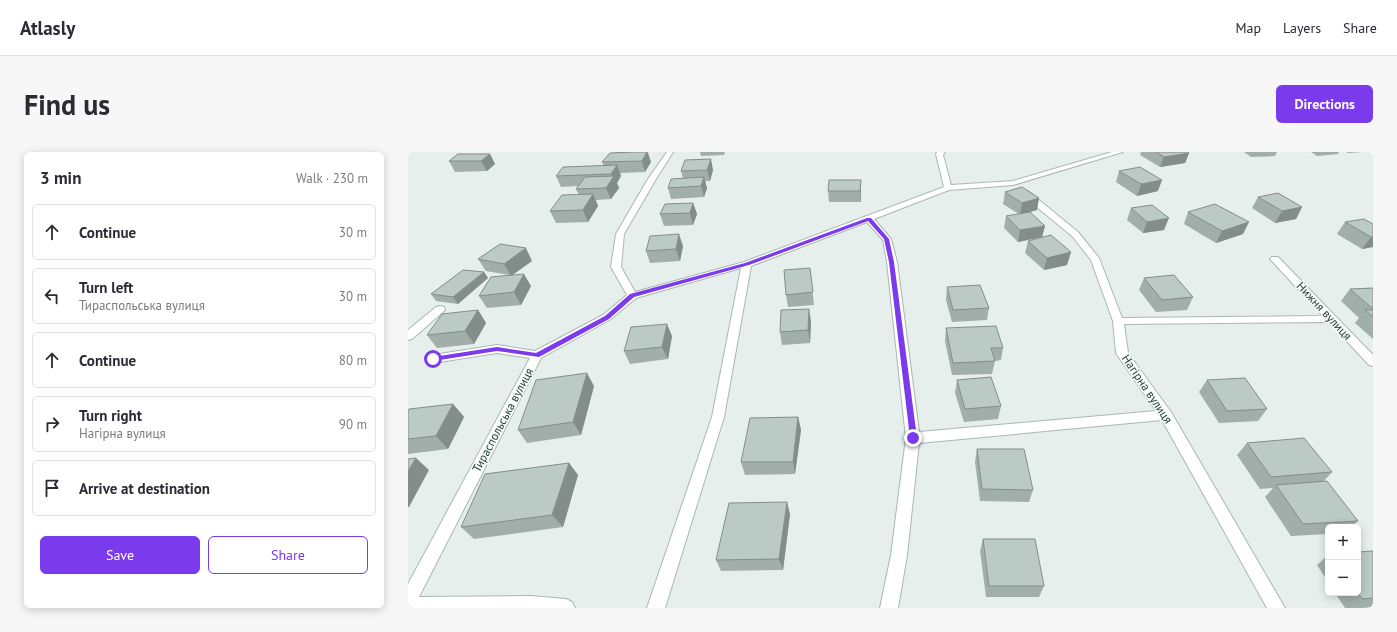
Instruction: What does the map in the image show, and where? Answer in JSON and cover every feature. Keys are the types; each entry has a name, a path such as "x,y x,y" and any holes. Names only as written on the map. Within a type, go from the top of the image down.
{"street":[{"path":"670,152 652,179 620,234 616,267 632,296 747,264 948,188 1013,183 1120,152"},
{"path":"940,153 948,188"},
{"name":"Нагірна вулиця","path":"1013,183 1075,234 1096,260 1118,321 1122,353 1166,415 1276,608"},
{"path":"869,219 887,239 892,262 913,438 899,555 889,608"},
{"name":"Нижня вулиця","path":"1275,258 1373,362"},
{"path":"656,608 718,417 747,264"},
{"name":"Тираспольська вулиця","path":"408,601 537,355 607,317 632,296"},
{"path":"408,336 440,309"},
{"path":"1118,321 1332,319"},
{"path":"433,359 497,349 537,355"},
{"path":"913,438 1166,415"},
{"path":"408,606 531,605 566,608"}],"building":[{"path":"647,152 642,161 602,162 610,153"},
{"path":"1156,152 1188,152 1189,153 1164,157"},
{"path":"458,154 490,154 481,161 449,161"},
{"path":"711,159 707,170 681,171 685,160"},
{"path":"617,165 611,174 556,176 563,167"},
{"path":"1140,167 1162,180 1141,184 1119,171"},
{"path":"614,176 606,188 576,189 585,177"},
{"path":"704,177 701,186 668,188 671,179"},
{"path":"829,180 861,180 860,191 828,191"},
{"path":"1022,187 1039,198 1022,203 1005,192"},
{"path":"1278,193 1302,207 1282,211 1258,197"},
{"path":"593,194 583,210 550,211 562,195"},
{"path":"693,203 690,213 660,214 665,204"},
{"path":"1215,204 1249,222 1222,231 1188,212"},
{"path":"1152,205 1169,218 1147,222 1131,208"},
{"path":"1030,212 1045,226 1020,230 1006,216"},
{"path":"1364,219 1373,224 1373,237 1345,222"},
{"path":"679,234 676,249 646,251 650,236"},
{"path":"1051,235 1071,252 1047,258 1028,241"},
{"path":"500,244 526,248 504,264 478,259"},
{"path":"810,268 813,292 786,295 784,270"},
{"path":"463,270 484,272 453,297 431,294"},
{"path":"524,274 514,292 479,296 491,277"},
{"path":"1174,275 1193,297 1162,300 1144,278"},
{"path":"980,285 989,308 953,310 947,287"},
{"path":"1373,288 1373,309 1350,289"},
{"path":"809,309 808,330 780,332 781,310"},
{"path":"478,310 465,331 427,335 442,314"},
{"path":"1365,310 1373,310 1373,317"},
{"path":"667,324 662,347 624,351 631,327"},
{"path":"996,326 1003,348 991,348 995,361 953,363 946,328"},
{"path":"587,373 573,422 518,430 536,380"},
{"path":"991,377 1001,406 965,409 957,380"},
{"path":"1245,378 1267,409 1227,411 1207,380"},
{"path":"453,404 436,436 408,439 409,409"},
{"path":"798,417 793,462 741,462 750,418"},
{"path":"1304,438 1332,472 1271,477 1247,443"},
{"path":"977,449 1024,449 1033,490 982,489"},
{"path":"416,458 408,471 408,459"},
{"path":"569,463 552,515 461,527 485,474"},
{"path":"1327,481 1358,521 1303,524 1276,485"},
{"path":"787,502 779,559 716,560 729,503"},
{"path":"983,539 1035,539 1044,586 989,586"},
{"path":"1373,551 1373,598 1362,599 1360,596 1361,552"}],"route":[{"path":"433,359 497,349 537,355 607,317 632,296 747,264 869,219 887,239 892,262 913,438"}]}
